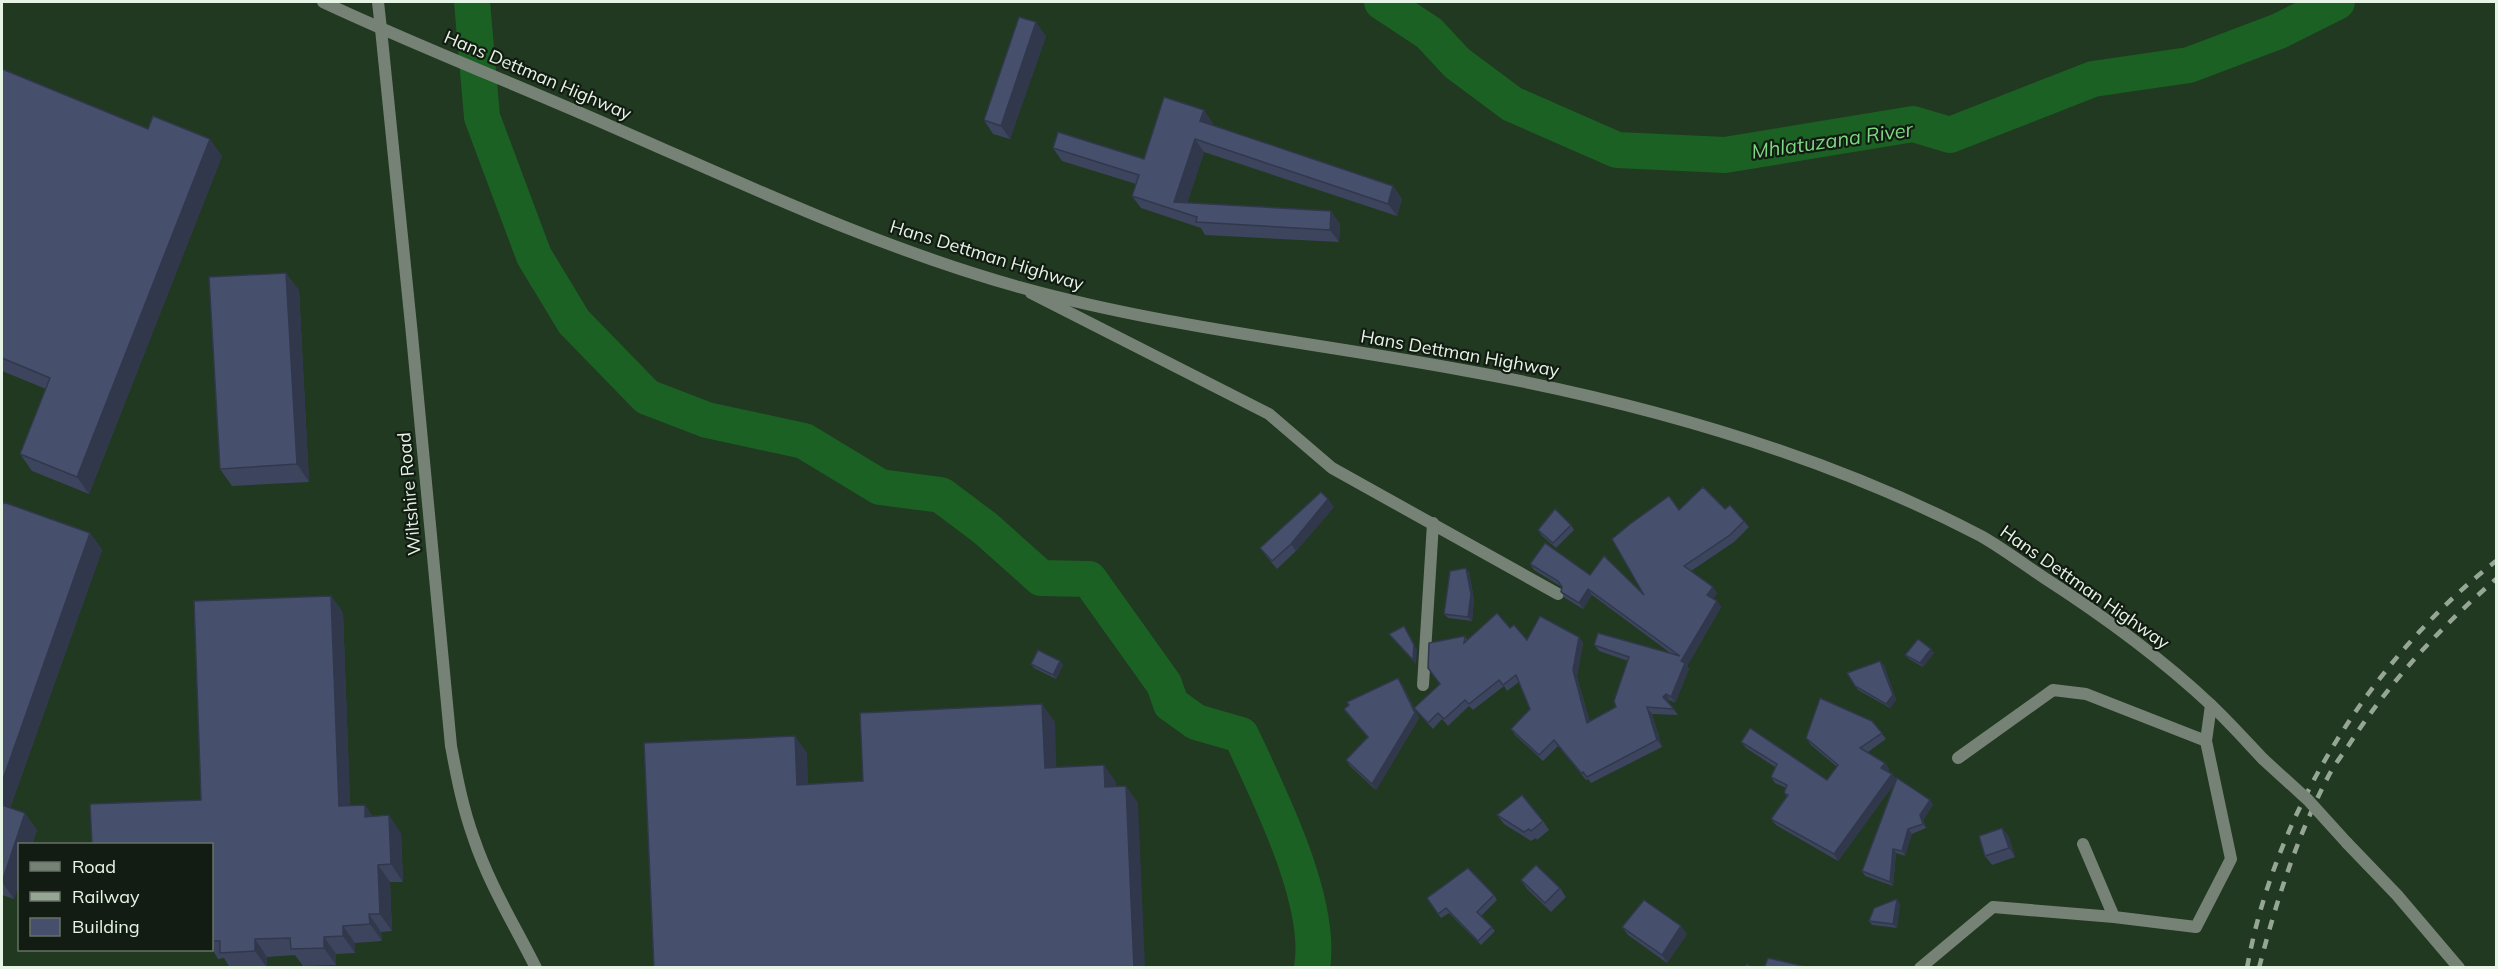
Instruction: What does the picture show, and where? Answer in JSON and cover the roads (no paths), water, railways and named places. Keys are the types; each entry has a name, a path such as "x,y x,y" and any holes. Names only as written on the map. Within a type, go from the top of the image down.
{"street":[{"name":"Hans Dettman Highway","path":"323,2 846,229 1022,288 1135,315 1454,368 1595,397 1770,445 1900,498 1984,538 2142,646 2211,705 2263,759 2307,800 2397,895 2458,968"},
{"name":"Wiltshire Road","path":"378,2 451,746 460,797 474,841 536,968"},
{"path":"1022,288 1269,414 1332,468 1558,594"},
{"path":"1423,685 1433,523"},
{"path":"1958,758 2053,690 2086,694 2206,741"},
{"path":"1920,968 1993,908 2114,917 2196,927 2231,859 2206,741 2211,705"},
{"path":"2084,844 2114,917"}],"waterway":[{"name":"Mhlatuzana River","path":"472,2 482,117 534,256 574,322 647,397 707,420 804,441 880,487 941,495 985,528 1041,578 1089,579 1164,684 1171,704 1196,722 1241,735 1279,818 1302,881 1313,942 1312,968"},
{"name":"Mhlatuzana River","path":"1382,2 1429,33 1457,63 1512,104 1617,150 1725,155 1913,124 1950,135 2093,79 2189,65 2279,31 2337,2"}],"railway":[{"path":"2247,968 2261,910 2280,852 2305,796 2336,742 2370,691 2409,644 2451,600 2496,561"},
{"path":"2259,968 2288,870 2307,822 2332,770 2369,715 2402,673 2438,634 2496,579"}]}
